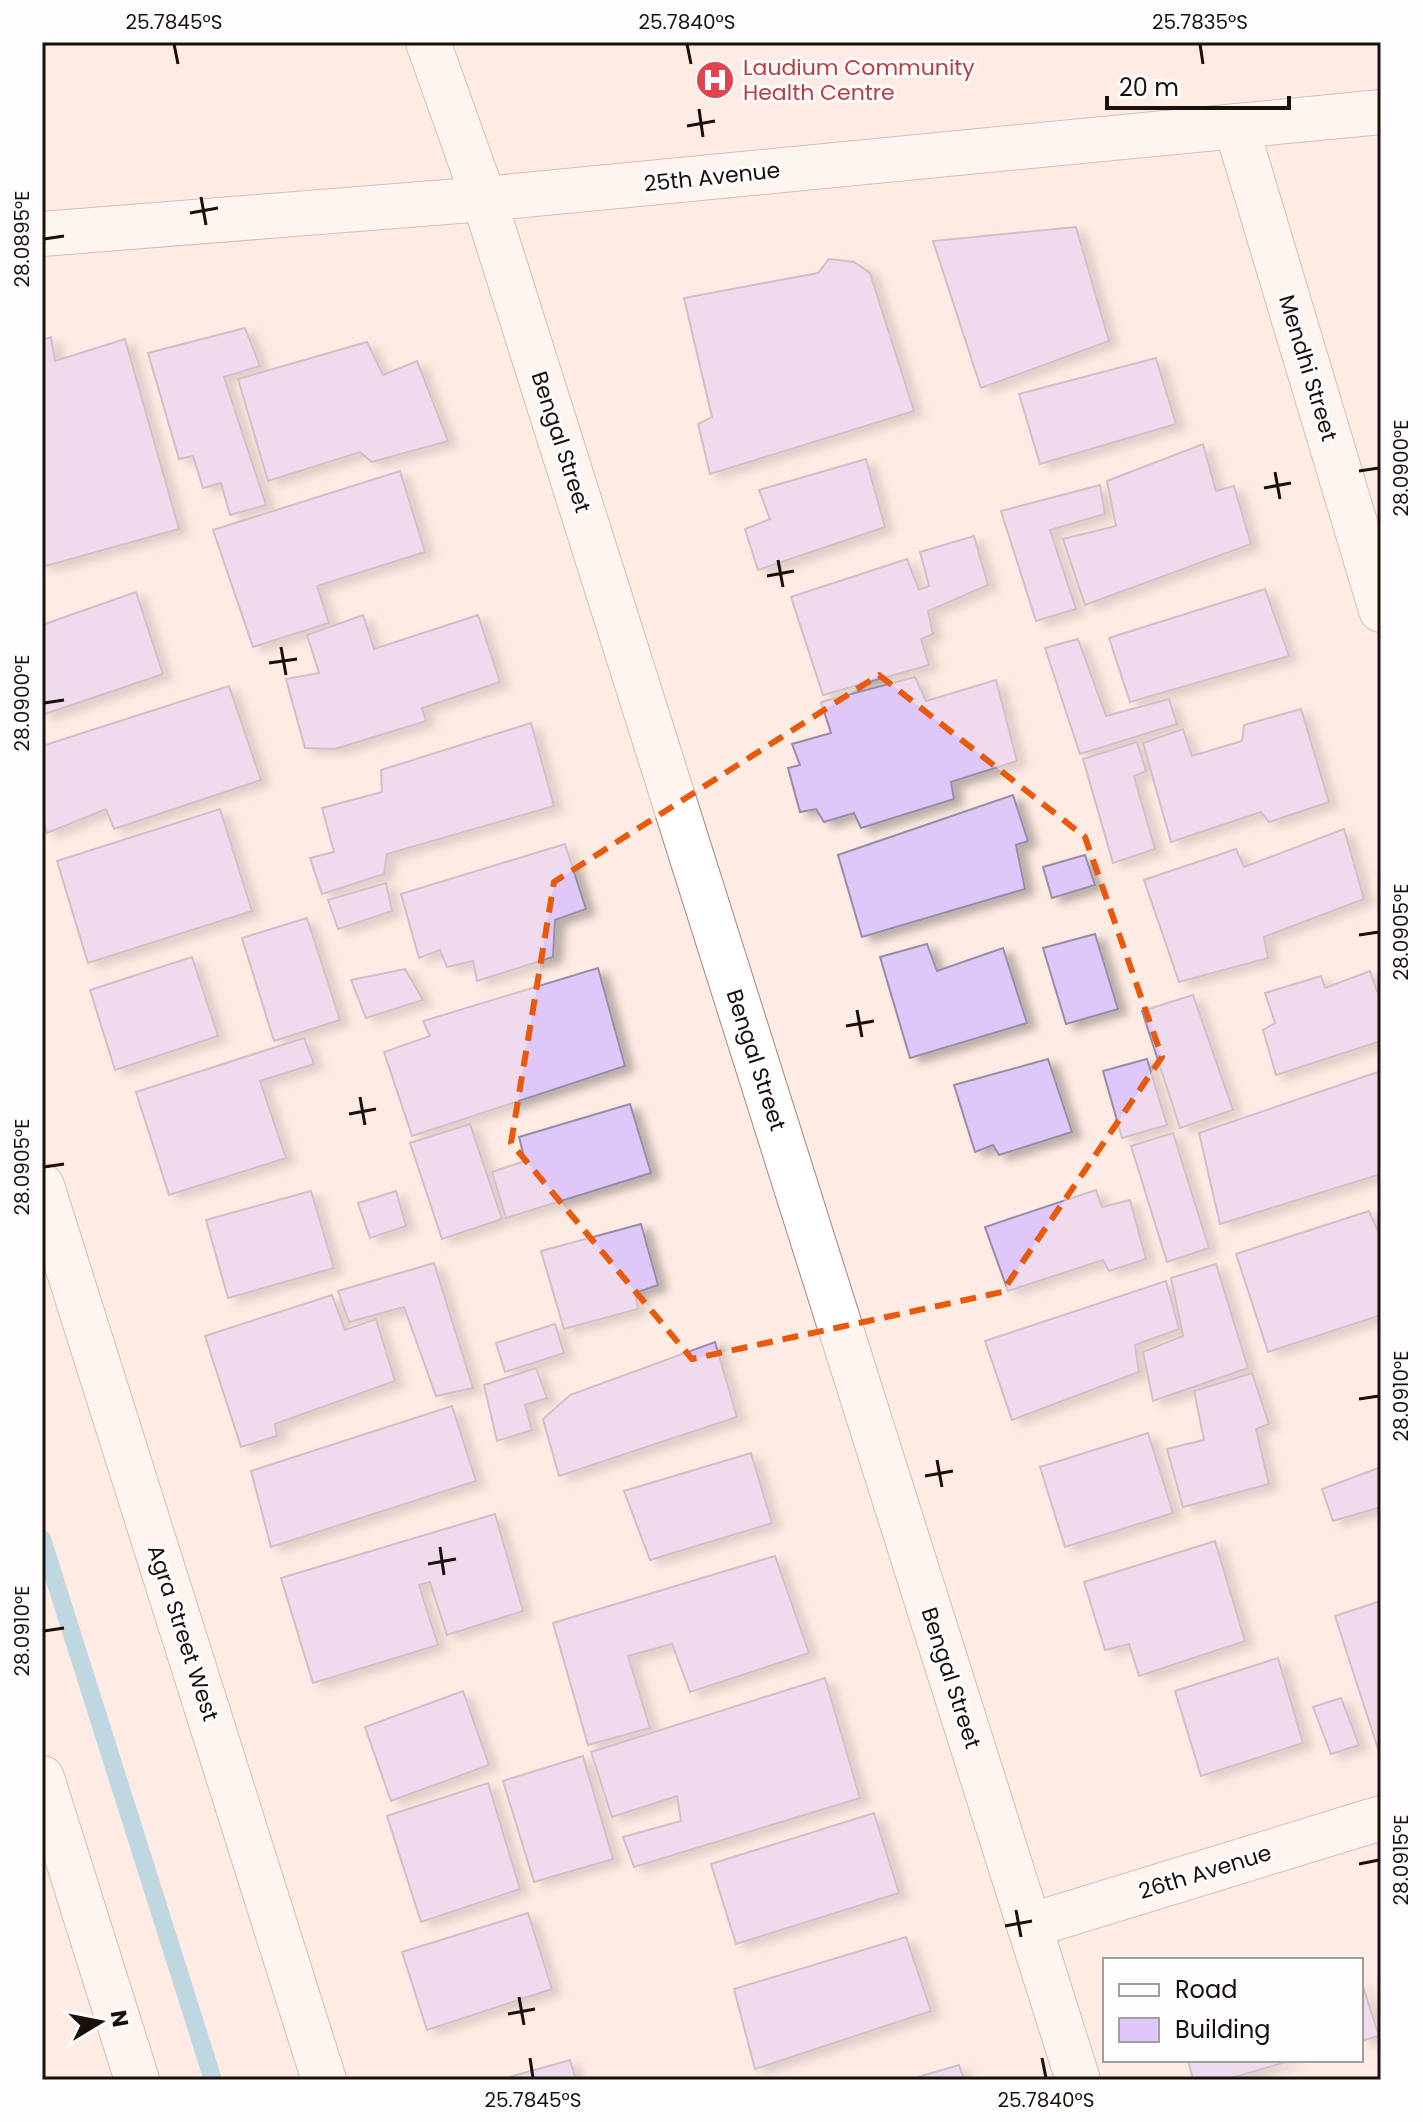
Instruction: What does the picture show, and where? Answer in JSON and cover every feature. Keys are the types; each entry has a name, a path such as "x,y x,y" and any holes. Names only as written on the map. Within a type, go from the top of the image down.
{"street":[{"name":"Bengal Street","path":"428,42 484,199 1078,2080"},
{"name":"25th Avenue","path":"42,234 484,199 1381,112"},
{"name":"Mendhi Street","path":"1236,126 1381,610"},
{"name":"Agra Street West","path":"42,1186 324,2080"},
{"path":"42,1778 137,2080"},
{"name":"26th Avenue","path":"1029,1926 1381,1818"}],"highlighted area":[{"path":"879,675 1085,837 1162,1057 1002,1292 692,1359 511,1143 554,882"}],"building":[{"path":"1076,227 1109,341 981,388 933,241"},
{"path":"829,259 854,262 870,273 914,411 710,474 698,424 712,417 684,298 818,273"},
{"path":"245,328 260,366 224,377 266,505 230,515 221,483 203,488 193,456 179,459 148,353"},
{"path":"51,337 55,361 125,339 179,529 42,567 42,340"},
{"path":"367,342 383,375 417,361 448,441 372,462 360,452 268,481 238,379"},
{"path":"1156,358 1176,424 1040,464 1019,394"},
{"path":"1203,444 1216,491 1234,486 1251,544 1085,605 1063,539 1116,526 1107,481"},
{"path":"866,459 885,527 758,570 745,529 770,519 759,490"},
{"path":"400,471 425,552 317,586 329,623 253,647 213,530"},
{"path":"1100,485 1105,514 1050,530 1076,609 1036,621 1001,511"},
{"path":"974,536 988,585 928,611 933,634 921,639 929,665 823,695 791,597 907,559 919,590 929,586 920,552"},
{"path":"1265,589 1289,656 1130,702 1109,638"},
{"path":"136,592 163,674 42,715 42,625"},
{"path":"363,615 374,649 478,615 500,682 422,708 426,721 335,749 305,748 286,679 319,673 307,635"},
{"path":"1078,639 1106,716 1169,699 1177,724 1080,754 1045,648"},
{"path":"915,677 926,701 996,680 1017,761 951,782 954,799 861,828 854,813 824,822 816,809 800,812 788,768 800,765 792,744 831,733 821,702"},
{"path":"229,686 261,780 114,829 106,809 47,833 42,816 42,746"},
{"path":"1301,709 1329,802 1269,822 1261,812 1171,842 1143,743 1183,729 1192,756 1242,741 1244,725"},
{"path":"531,723 554,806 387,854 384,874 322,894 310,858 334,852 322,808 382,792 381,770"},
{"path":"1137,742 1146,771 1134,776 1155,849 1113,863 1083,759"},
{"path":"1013,795 1028,841 1016,845 1025,889 862,937 838,855"},
{"path":"220,809 252,911 88,963 57,861"},
{"path":"1344,829 1364,899 1264,937 1268,958 1179,982 1144,880 1236,849 1244,867"},
{"path":"565,844 586,909 555,920 553,957 477,981 473,961 447,967 440,950 419,958 401,894"},
{"path":"1085,855 1095,885 1052,898 1043,867"},
{"path":"386,883 392,911 338,929 328,900"},
{"path":"307,918 340,1020 274,1041 242,938"},
{"path":"1095,934 1118,1009 1066,1024 1043,948"},
{"path":"927,944 937,971 1003,948 1027,1023 910,1058 880,957"},
{"path":"192,957 218,1036 115,1070 90,990"},
{"path":"598,968 625,1066 412,1136 384,1052 430,1036 423,1021"},
{"path":"405,969 423,1000 366,1018 351,980"},
{"path":"1370,971 1381,1002 1381,1041 1276,1075 1263,1030 1275,1023 1265,993 1321,976 1325,988"},
{"path":"1193,995 1233,1110 1180,1128 1142,1011"},
{"path":"304,1038 314,1064 260,1081 286,1158 169,1195 136,1092"},
{"path":"1048,1059 1072,1132 999,1155 993,1145 975,1152 954,1085"},
{"path":"1147,1059 1167,1125 1122,1138 1103,1071"},
{"path":"1381,1071 1381,1174 1220,1224 1199,1133"},
{"path":"630,1104 651,1173 506,1218 492,1172 525,1161 519,1137"},
{"path":"470,1124 502,1219 442,1239 410,1143"},
{"path":"1173,1133 1209,1248 1167,1262 1131,1146"},
{"path":"1096,1190 1102,1207 1130,1200 1146,1259 1109,1271 1103,1260 1008,1291 985,1227"},
{"path":"311,1191 334,1268 228,1298 206,1220"},
{"path":"396,1191 406,1226 370,1238 358,1203"},
{"path":"1369,1211 1381,1233 1381,1315 1268,1352 1236,1254"},
{"path":"641,1224 658,1285 635,1293 638,1309 564,1329 541,1251"},
{"path":"434,1263 473,1388 436,1396 404,1307 349,1322 338,1291"},
{"path":"1216,1264 1248,1368 1153,1401 1143,1352 1183,1336 1171,1278"},
{"path":"1166,1281 1179,1329 1135,1345 1139,1372 1012,1420 985,1341"},
{"path":"332,1295 345,1330 376,1319 395,1381 275,1424 277,1436 241,1447 205,1336"},
{"path":"555,1324 564,1353 505,1372 496,1343"},
{"path":"715,1342 737,1417 559,1476 543,1419 570,1395"},
{"path":"536,1368 547,1398 525,1405 532,1430 497,1441 484,1385"},
{"path":"1252,1373 1269,1424 1256,1429 1269,1484 1183,1507 1167,1449 1204,1440 1194,1391"},
{"path":"452,1406 476,1481 271,1547 251,1471"},
{"path":"1148,1433 1173,1513 1065,1547 1040,1467"},
{"path":"751,1453 772,1523 650,1560 624,1491"},
{"path":"1381,1467 1381,1507 1333,1521 1322,1489"},
{"path":"495,1514 523,1611 447,1635 430,1582 419,1585 438,1645 313,1683 281,1578"},
{"path":"1215,1541 1245,1641 1139,1676 1129,1644 1105,1650 1084,1582"},
{"path":"775,1556 809,1653 690,1692 672,1644 628,1656 650,1728 588,1745 553,1623"},
{"path":"1381,1601 1381,1758 1335,1616"},
{"path":"1278,1658 1303,1743 1201,1776 1175,1691"},
{"path":"825,1678 860,1798 634,1867 623,1837 681,1821 677,1796 612,1817 591,1752"},
{"path":"463,1691 489,1765 391,1801 365,1727"},
{"path":"1341,1698 1359,1745 1331,1754 1313,1707"},
{"path":"583,1756 613,1859 534,1882 503,1781"},
{"path":"488,1783 520,1889 421,1922 387,1816"},
{"path":"874,1813 899,1893 736,1944 711,1864"},
{"path":"528,1913 552,1989 427,2030 402,1952"},
{"path":"906,1937 931,2011 755,2069 734,1989"},
{"path":"1363,1986 1379,2036 1363,2040"},
{"path":"570,2060 576,2080 499,2080"},
{"path":"1188,2062 1286,2062 1224,2080 1193,2080"},
{"path":"959,2065 964,2080 908,2080"}],"waterway":[{"path":"42,1539 213,2080"}],"place":[{"name":"Laudium Community Health Centre","path":"715,80"}]}
